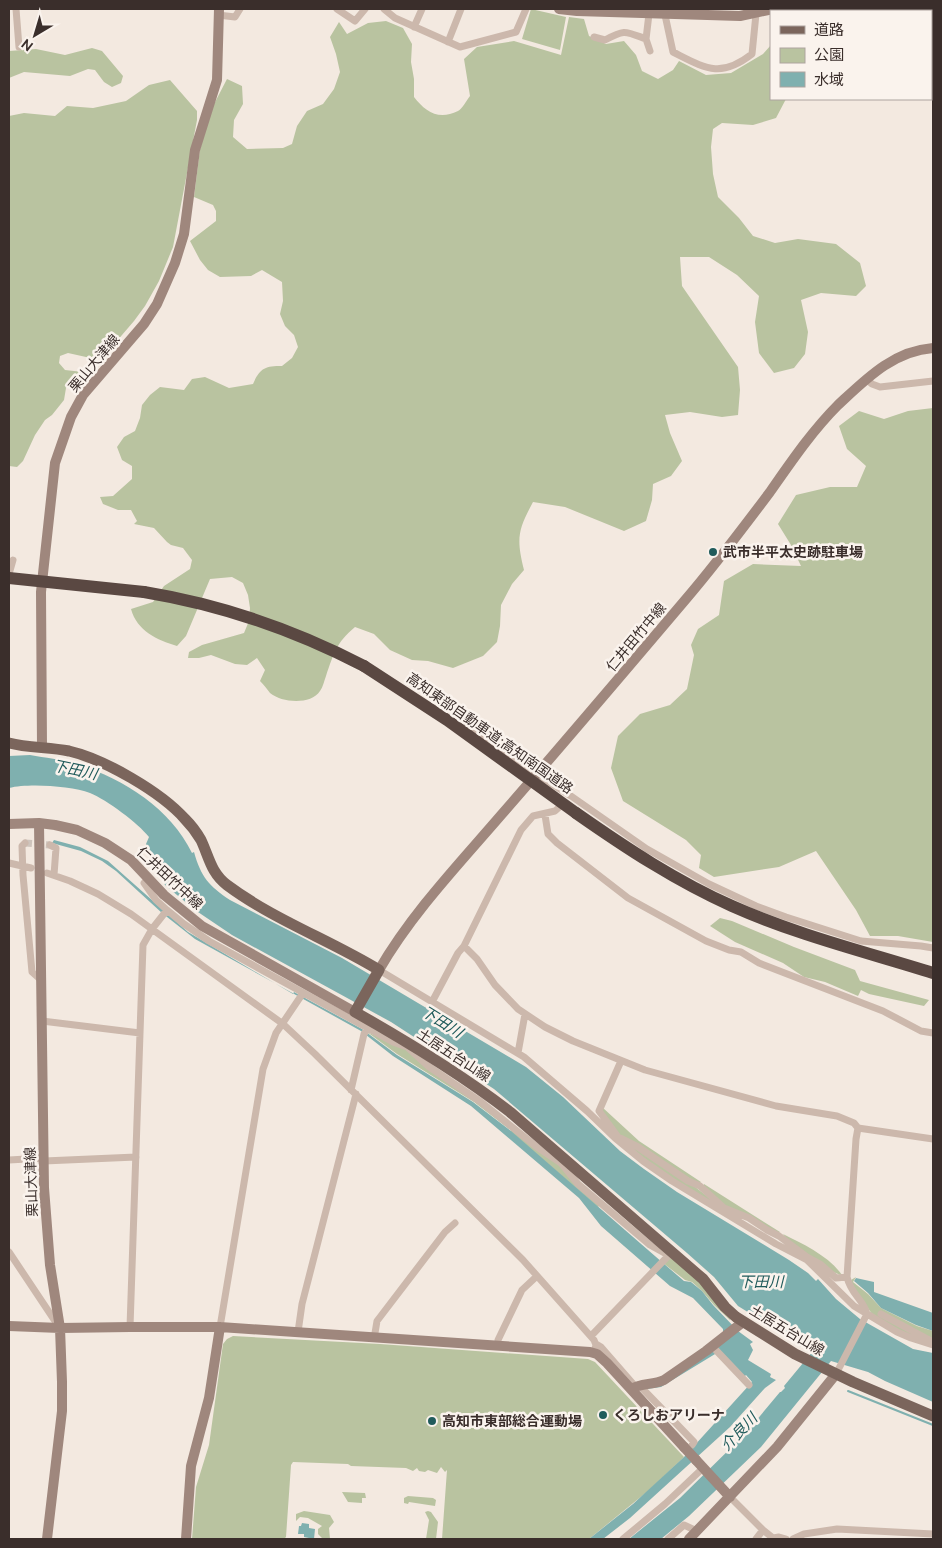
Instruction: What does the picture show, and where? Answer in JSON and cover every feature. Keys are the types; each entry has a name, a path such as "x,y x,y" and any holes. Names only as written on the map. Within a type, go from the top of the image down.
{"highway":[{"name":"高知東部自動車道;高知南国道路","path":"9,578 144,592 209,605 259,619 305,637 364,666 448,720 576,813 687,884 731,906 792,930 933,973"}],"main road":[{"path":"559,9 740,16 756,11 773,9"},
{"name":"栗山大津線","path":"42,747 41,592 56,463 72,417 83,395 144,324 157,304 175,263 184,234 195,150 217,80 219,12"},
{"name":"仁井田竹中線","path":"379,970 401,934 424,905 720,558 811,435 836,407 877,369 896,358 922,349 933,348"},
{"path":"9,743 70,751 125,775 148,788 185,818 200,838 211,868 227,885 277,916 379,970 356,1010"},
{"name":"栗山大津線","path":"38,823 44,1188 50,1255 60,1328 62,1410 47,1539"},
{"name":"仁井田竹中線","path":"9,824 38,823 65,826 105,843 131,860 148,879 202,926 356,1010"},
{"name":"土居五台山線","path":"356,1010 407,1045 485,1092 668,1256 703,1279 741,1324 804,1359 835,1371 933,1416"},
{"path":"635,1387 658,1383 664,1380 715,1349 725,1337 741,1324"},
{"path":"9,1326 60,1328 130,1326 220,1328 375,1334 498,1346 595,1348 600,1356 635,1387 727,1493"},
{"path":"188,1539 191,1466 209,1398 220,1328"},
{"path":"689,1539 727,1493 777,1447 835,1371"}],"street":[{"path":"16,9 19,47"},
{"path":"219,12 235,18 240,9"},
{"path":"337,9 355,21 365,9"},
{"path":"384,9 394,18 460,47 516,32 526,9"},
{"path":"414,27 422,9"},
{"path":"448,42 461,9"},
{"path":"657,13 673,52 706,68 732,67 752,54 756,11"},
{"path":"650,51 646,39 657,13"},
{"path":"594,37 605,40 620,32 628,32 646,39"},
{"path":"866,379 880,387 933,381"},
{"path":"9,574 13,560"},
{"path":"457,709 470,727 647,849 682,870 756,906 861,941 933,948"},
{"path":"432,1002 458,953 464,946 522,830 533,816 545,815 555,811 571,796"},
{"path":"545,815 548,834 628,898 706,941 729,950 741,952 759,963 883,1010 921,1031 933,1034"},
{"path":"25,843 22,846 22,866 32,972 42,980"},
{"path":"50,845 56,848 50,874 98,894 152,929 283,1024 354,1092 537,1276 591,1336 595,1348"},
{"path":"9,863 31,868"},
{"path":"148,879 144,883 165,912 208,941 301,996 366,1031 393,1042 407,1045"},
{"path":"130,1326 143,945 165,912"},
{"path":"464,946 477,959 495,985 525,1014 573,1041 621,1061 645,1070 776,1106 837,1116 854,1123 858,1128 933,1139"},
{"path":"379,970 518,1053 568,1094 643,1161 665,1176 723,1209 776,1244 820,1264 836,1278 847,1277"},
{"path":"220,1328 263,1069 276,1033 301,996"},
{"path":"518,1053 525,1014"},
{"path":"42,1021 140,1034"},
{"path":"298,1332 302,1304 354,1092 366,1031"},
{"path":"616,1137 599,1111 621,1061"},
{"path":"835,1371 866,1316 866,1308 851,1289 847,1277 858,1128"},
{"path":"9,1160 136,1157"},
{"path":"375,1334 377,1321 445,1232 455,1223"},
{"path":"9,1252 60,1328"},
{"path":"591,1336 668,1256"},
{"path":"807,1258 843,1296 866,1316 911,1338 933,1343"},
{"path":"498,1346 498,1340 520,1294 537,1276"},
{"path":"881,1314 933,1343"},
{"path":"715,1349 749,1385"},
{"path":"623,1539 665,1504 702,1466"},
{"path":"727,1493 774,1539 779,1537 786,1539"},
{"path":"668,1539 684,1525 697,1531"},
{"path":"793,1539 804,1534 837,1529 933,1534"},
{"path":"756,1539 763,1530"}],"green space":[{"path":"531,9 566,17 560,50 522,39"},
{"path":"896,9 899,10 858,10"},
{"path":"933,9 933,31 932,10 899,10"},
{"path":"569,17 584,19 589,36 606,44 624,41 636,55 642,71 658,79 673,70 679,61 706,75 731,73 763,54 770,46 770,100 785,100 776,118 753,125 722,123 713,129 711,147 713,174 718,197 739,218 753,236 775,243 798,239 836,244 860,263 866,286 856,296 821,293 801,300 808,332 805,354 794,368 774,373 759,353 755,322 759,296 737,275 709,257 680,257 682,286 738,367 740,390 738,415 722,417 690,412 665,415 670,433 682,461 671,476 653,484 652,500 646,521 624,531 565,507 533,502 521,527 520,534 519,542 524,570 512,584 501,605 497,642 483,656 453,668 428,661 412,660 390,650 374,634 355,627 336,649 322,688 316,696 296,701 282,699 270,693 260,681 265,670 257,658 247,665 235,664 211,655 188,658 189,652 202,645 244,633 249,621 248,595 243,583 232,577 210,579 186,636 177,646 149,634 138,623 131,609 153,602 164,586 190,569 192,560 183,548 171,545 154,528 134,524 137,521 131,510 118,510 103,504 100,497 113,496 132,479 132,466 122,460 117,447 124,437 135,431 142,405 160,387 184,390 192,379 205,377 229,388 253,384 261,371 267,367 282,366 292,358 298,347 294,335 285,326 280,314 283,301 282,282 262,270 251,276 220,277 208,270 200,260 190,241 216,221 216,211 213,205 194,197 200,149 213,106 227,79 242,86 243,104 234,120 233,137 247,149 283,148 292,144 297,126 307,111 323,104 334,89 340,72 330,37 339,22 347,34 368,23 386,21 403,28 412,44 411,62 414,79 414,97 427,110 438,115 451,114 459,110 470,96 464,59 477,47 514,41 561,55"},
{"path":"92,48 102,51 123,76 121,83 112,87 104,82 95,70 88,69 70,76 24,72 9,78 9,51 36,49 65,55"},
{"path":"170,80 197,111 197,120 173,247 159,281 145,306 110,349 95,359 68,353 60,356 59,363 65,370 83,372 86,378 82,383 71,381 66,388 64,400 52,415 45,420 35,435 23,461 17,467 9,466 9,116 24,113 55,116 67,106 93,108 126,101 149,85"},
{"path":"933,408 933,942 898,936 870,936 856,910 816,851 779,867 714,877 699,868 701,855 686,840 623,801 611,768 618,736 640,714 670,705 687,689 694,655 691,645 698,629 719,615 724,581 753,564 801,566 778,524 796,495 830,487 857,487 866,466 847,449 839,426 859,411 884,419 908,411"},
{"path":"720,918 732,921 855,970 860,981 929,1000 924,1006 869,994 861,990 858,996 825,982 804,977 783,963 735,942 710,926"},
{"path":"367,1032 407,1049 511,1127 509,1129 474,1102 397,1054"},
{"path":"602,1107 639,1141 701,1182 699,1184 622,1138 601,1111"},
{"path":"512,1129 552,1158 600,1205 598,1207 510,1131"},
{"path":"618,1139 672,1170 721,1208 662,1172"},
{"path":"704,1184 780,1232 778,1233 726,1208 703,1187"},
{"path":"783,1234 823,1256 842,1275 810,1258 793,1245"},
{"path":"671,1257 703,1285 730,1320 692,1282 685,1280 663,1263"},
{"path":"856,1277 853,1282 881,1308 917,1326 933,1331 933,1340 931,1342 903,1333 872,1314 854,1288 851,1280"},
{"name":"高知市東部総合運動場","path":"233,1336 380,1344 588,1359 595,1362 684,1457 648,1491 589,1539 442,1539 447,1470 445,1472 441,1467 437,1473 428,1470 425,1472 419,1471 417,1468 413,1471 406,1468 293,1462 291,1465 286,1537 284,1539 192,1539 196,1487 209,1445 223,1344"},
{"path":"342,1492 365,1493 366,1498 362,1498 362,1503 348,1502"},
{"path":"408,1496 433,1498 436,1500 435,1506 404,1503 404,1498"},
{"path":"304,1511 330,1515 334,1522 329,1528 330,1539 323,1539 318,1534 318,1529 322,1526 308,1518 300,1517 296,1521 296,1514"},
{"path":"425,1512 431,1512 438,1522 436,1539 426,1539 429,1520"}],"water":[{"name":"下田川","path":"30,755 73,763 113,778 129,787 159,810 172,823 192,853 194,852 207,880 230,900 342,958 526,1067 563,1097 620,1151 644,1169 677,1192 789,1260 816,1281 818,1279 836,1299 860,1319 913,1349 933,1353 933,1402 868,1372 831,1361 761,1447 689,1516 661,1539 629,1539 680,1498 745,1434 785,1388 784,1386 813,1351 797,1345 798,1343 738,1306 714,1277 494,1089 391,1022 232,935 195,910 165,885 146,844 149,837 138,825 113,806 90,793 61,787 17,786 9,788 9,756"},
{"path":"54,840 80,847 108,861 188,932 274,983 195,939 102,861 81,851 52,843"},
{"path":"293,993 362,1029 397,1055 473,1102 511,1131 684,1281 691,1282 702,1291 738,1331 753,1342 750,1344 753,1350 748,1360 771,1374 770,1377 776,1380 765,1388 730,1427 630,1518 603,1539 589,1539 633,1504 684,1457 752,1382 746,1375 744,1377 720,1351 661,1387 647,1389 723,1333 723,1329 693,1298 670,1286 601,1226 579,1198 471,1106 393,1056 361,1031"},
{"path":"856,1278 874,1282 874,1292 933,1313 933,1331 881,1308 854,1281"},
{"path":"302,1523 309,1524 309,1528 315,1529 314,1539 304,1537 304,1534 298,1534 299,1526"}],"waterway":[{"path":"848,1391 933,1425"}],"tunnel":[{"path":"25,843 50,845"}],"place":[{"name":"武市半平太史跡駐車場","path":"713,552"},
{"name":"くろしおアリーナ","path":"603,1415"},
{"name":"高知市東部総合運動場","path":"432,1421"}],"water label":[{"name":"介良川","path":"739,1432"}]}
